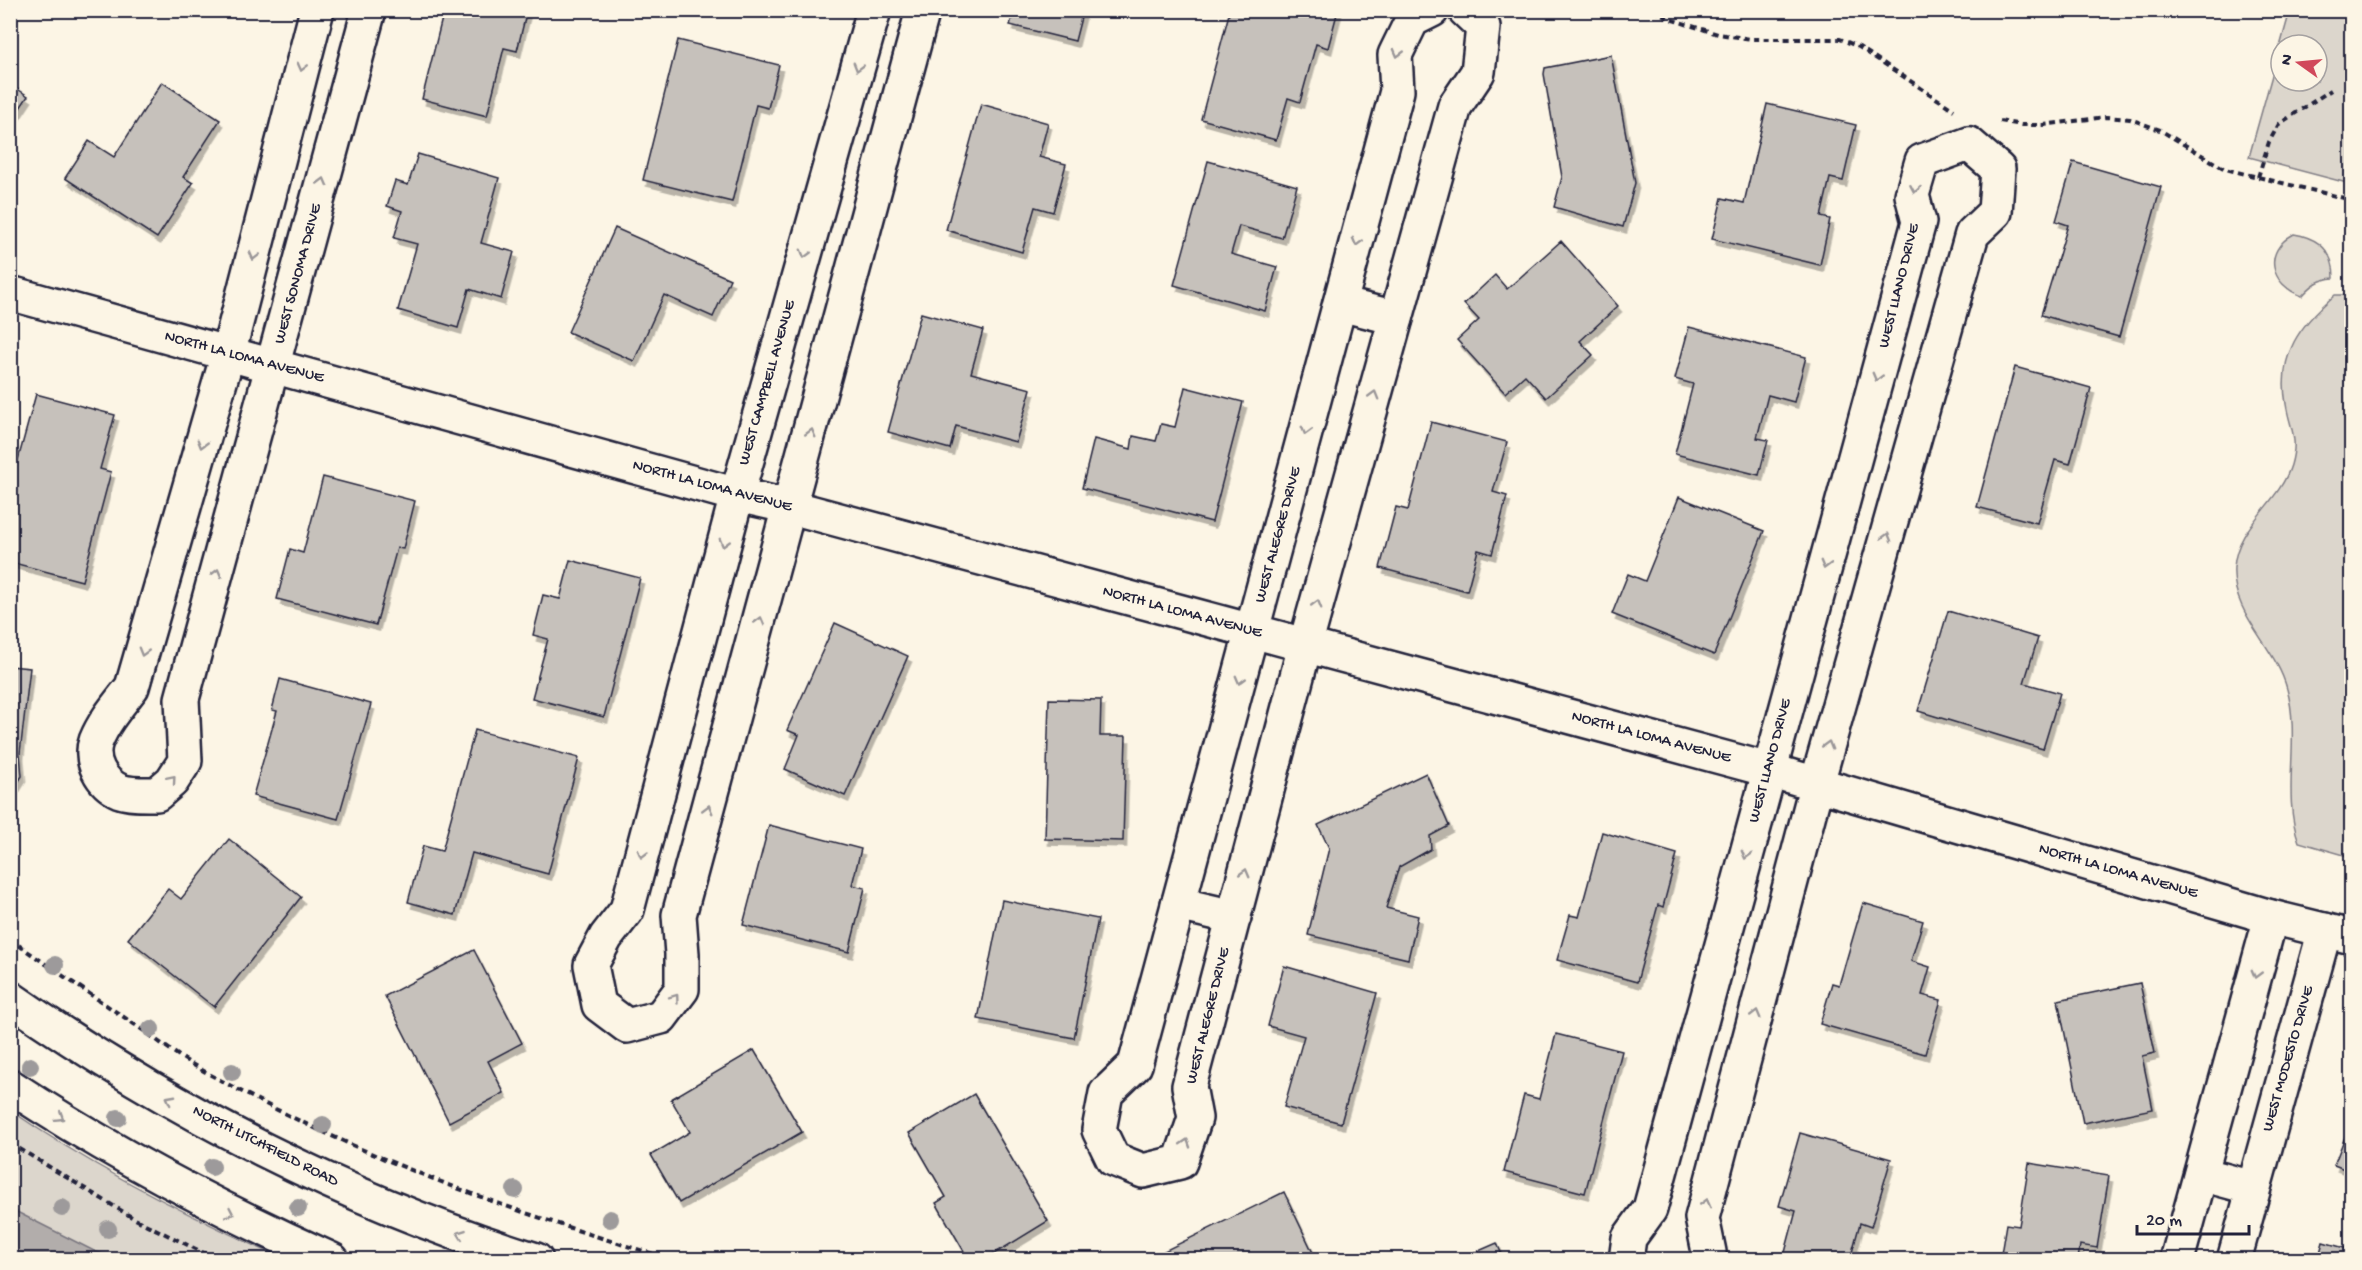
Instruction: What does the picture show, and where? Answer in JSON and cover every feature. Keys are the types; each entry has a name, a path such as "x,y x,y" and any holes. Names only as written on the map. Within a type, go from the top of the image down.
{"street":[{"name":"WEST CAMPBELL AVENUE","path":"874,10 737,495 627,910 606,938 591,965 600,1005 627,1026 661,1017 681,989 682,954 679,915 791,507 923,10"},
{"name":"WEST ALEGRE DRIVE","path":"1432,10 1412,20 1395,55 1397,91 1135,1065 1106,1093 1099,1130 1113,1159 1143,1171 1180,1162 1195,1118 1190,1086 1305,646 1455,106 1478,72 1483,27 1465,10"},
{"name":"WEST SONOMA DRIVE","path":"316,16 366,22 182,699 185,760 172,781 157,794 120,791 103,779 96,767 95,743 108,719 132,687 228,354 316,16"},
{"path":"844,114 892,129"},
{"path":"1707,1260 1709,1252 1702,1218 1817,783 1972,234 1995,212 1998,169 1969,144"},
{"name":"WEST LLANO DRIVE","path":"1626,1260 1629,1238 1650,1209 1919,222 1912,195 1922,161 1969,144"},
{"name":"NORTH LA LOMA AVENUE","path":"10,293 737,495 791,507 1817,783 2271,917 2338,934"},
{"path":"1340,304 1396,318"},
{"path":"1859,442 1910,455"},
{"path":"155,607 204,620"},
{"path":"668,758 719,771"},
{"path":"1178,904 1234,917"},
{"path":"2177,1260 2271,917"},
{"name":"WEST MODESTO DRIVE","path":"2234,1260 2253,1188 2338,934"},
{"name":"NORTH LITCHFIELD ROAD","path":"10,998 147,1087 302,1167 409,1214 536,1260"},
{"path":"1694,1046 1745,1058"},
{"path":"10,1086 129,1160 219,1208 332,1260"},
{"path":"2201,1174 2253,1188"}],"path":[{"path":"1653,10 1673,20 1718,34 1751,39 1840,39 1859,47 1960,114 1969,144"},
{"path":"2258,177 2269,142 2279,124 2331,90"},
{"path":"1991,119 2021,125 2043,125 2106,117 2130,119 2160,130 2225,169 2352,200"},
{"path":"10,939 200,1069 286,1114 436,1182 591,1236 674,1260"},
{"path":"10,1143 135,1219 218,1260"}],"shaded area":[{"path":"2290,11 2351,11 2351,184 2249,157 2269,86 2269,93 2329,93 2329,33 2284,33"},
{"path":"2294,234 2311,239 2323,247 2328,253 2333,269 2334,278 2316,283 2302,296 2283,284 2274,267 2277,249"},
{"path":"2335,295 2352,295 2351,857 2299,842 2292,805 2292,727 2287,689 2274,659 2239,600 2234,567 2242,539 2285,479 2291,465 2294,440 2284,386 2288,355 2302,329"},
{"path":"10,1110 109,1172 214,1227 284,1259 11,1259"},
{"path":"11,1209 96,1252 123,1259 11,1259"}],"building":[{"path":"444,10 527,10 517,51 504,48 487,116 422,99"},
{"path":"1014,10 1083,10 1075,41 1010,25"},
{"path":"1230,10 1338,10 1328,48 1316,44 1300,102 1288,98 1276,140 1201,119"},
{"path":"678,40 779,65 768,108 756,105 732,202 643,180"},
{"path":"1611,55 1635,183 1623,227 1554,207 1562,177 1544,74 1545,68"},
{"path":"162,82 220,120 183,177 193,183 157,238 65,178 89,141 114,157"},
{"path":"10,84 28,96 10,123"},
{"path":"981,104 1048,123 1039,157 1066,164 1053,212 1035,207 1022,252 946,230"},
{"path":"1767,104 1856,125 1843,181 1830,178 1821,217 1830,219 1820,265 1712,239 1722,198 1744,203"},
{"path":"418,154 499,178 481,243 514,252 501,299 469,289 458,328 398,310 417,244 394,238 402,211 387,206 395,181 408,185"},
{"path":"1208,161 1297,186 1282,238 1239,226 1231,254 1277,267 1265,311 1174,285"},
{"path":"2073,162 2161,187 2119,337 2041,315 2068,225 2056,221"},
{"path":"615,228 730,279 713,317 664,295 634,361 568,332"},
{"path":"1561,241 1618,306 1580,341 1593,355 1546,398 1525,375 1505,393 1457,340 1479,320 1464,304 1495,275 1507,289"},
{"path":"921,313 983,330 971,373 1031,389 1016,442 956,426 950,449 888,432"},
{"path":"1689,327 1806,357 1794,402 1768,395 1757,438 1768,440 1759,475 1675,454 1693,384 1675,379"},
{"path":"2015,367 2091,388 2070,464 2055,460 2037,523 1977,507"},
{"path":"1185,387 1243,402 1212,522 1082,488 1094,439 1131,449 1133,436 1156,441 1161,424 1175,427"},
{"path":"36,394 115,415 100,469 111,472 82,581 10,562 10,489"},
{"path":"1431,422 1507,442 1493,492 1507,496 1492,554 1478,550 1467,591 1380,568 1396,507 1408,510"},
{"path":"323,477 415,501 403,549 397,548 376,625 277,599 290,549 303,553"},
{"path":"1679,497 1764,531 1714,655 1612,614 1628,574 1645,581"},
{"path":"570,560 640,578 604,717 532,698 548,639 533,635 543,595 560,599"},
{"path":"1948,611 2038,638 2024,683 2060,693 2043,749 1918,711"},
{"path":"835,623 908,656 845,796 785,769 799,735 787,730"},
{"path":"10,666 30,668 20,753 22,776 10,795"},
{"path":"280,679 371,704 338,819 253,796 277,711 272,710"},
{"path":"1049,699 1101,700 1100,736 1126,736 1123,841 1045,839"},
{"path":"475,730 579,758 548,874 472,853 455,915 408,902 423,846 442,851"},
{"path":"1426,773 1449,826 1430,836 1431,849 1399,867 1386,908 1418,916 1408,959 1308,935 1329,848 1318,825"},
{"path":"769,825 861,849 852,885 865,888 849,952 743,925"},
{"path":"1602,832 1677,854 1663,907 1658,905 1637,982 1557,960 1570,915 1579,917"},
{"path":"229,839 301,897 214,1007 128,939 168,889 181,899"},
{"path":"1002,900 1098,919 1074,1038 978,1019"},
{"path":"1863,903 1923,921 1911,961 1930,967 1922,995 1941,1000 1925,1054 1820,1024 1832,983 1839,985"},
{"path":"474,950 522,1043 488,1061 504,1093 449,1122 385,996"},
{"path":"1284,966 1377,993 1341,1123 1284,1107 1304,1036 1268,1026"},
{"path":"2140,983 2155,1053 2142,1056 2153,1109 2083,1123 2058,1000"},
{"path":"1556,1034 1622,1051 1585,1193 1504,1172 1524,1095 1539,1099"},
{"path":"754,1050 802,1132 679,1203 651,1155 690,1132 671,1099"},
{"path":"974,1094 1048,1221 984,1260 969,1260 936,1203 946,1197 909,1133"},
{"path":"2352,1119 2352,1172 2334,1165"},
{"path":"1800,1133 1891,1159 1871,1227 1860,1223 1850,1260 1783,1260 1796,1211 1779,1206"},
{"path":"2029,1163 2109,1176 2097,1248 2080,1245 2078,1260 2000,1260 2006,1224 2019,1226"},
{"path":"1284,1192 1314,1255 1305,1260 1158,1260 1156,1255"},
{"path":"2323,1242 2352,1250 2352,1260 2318,1260"},
{"path":"1497,1243 1504,1260 1458,1260"}]}
